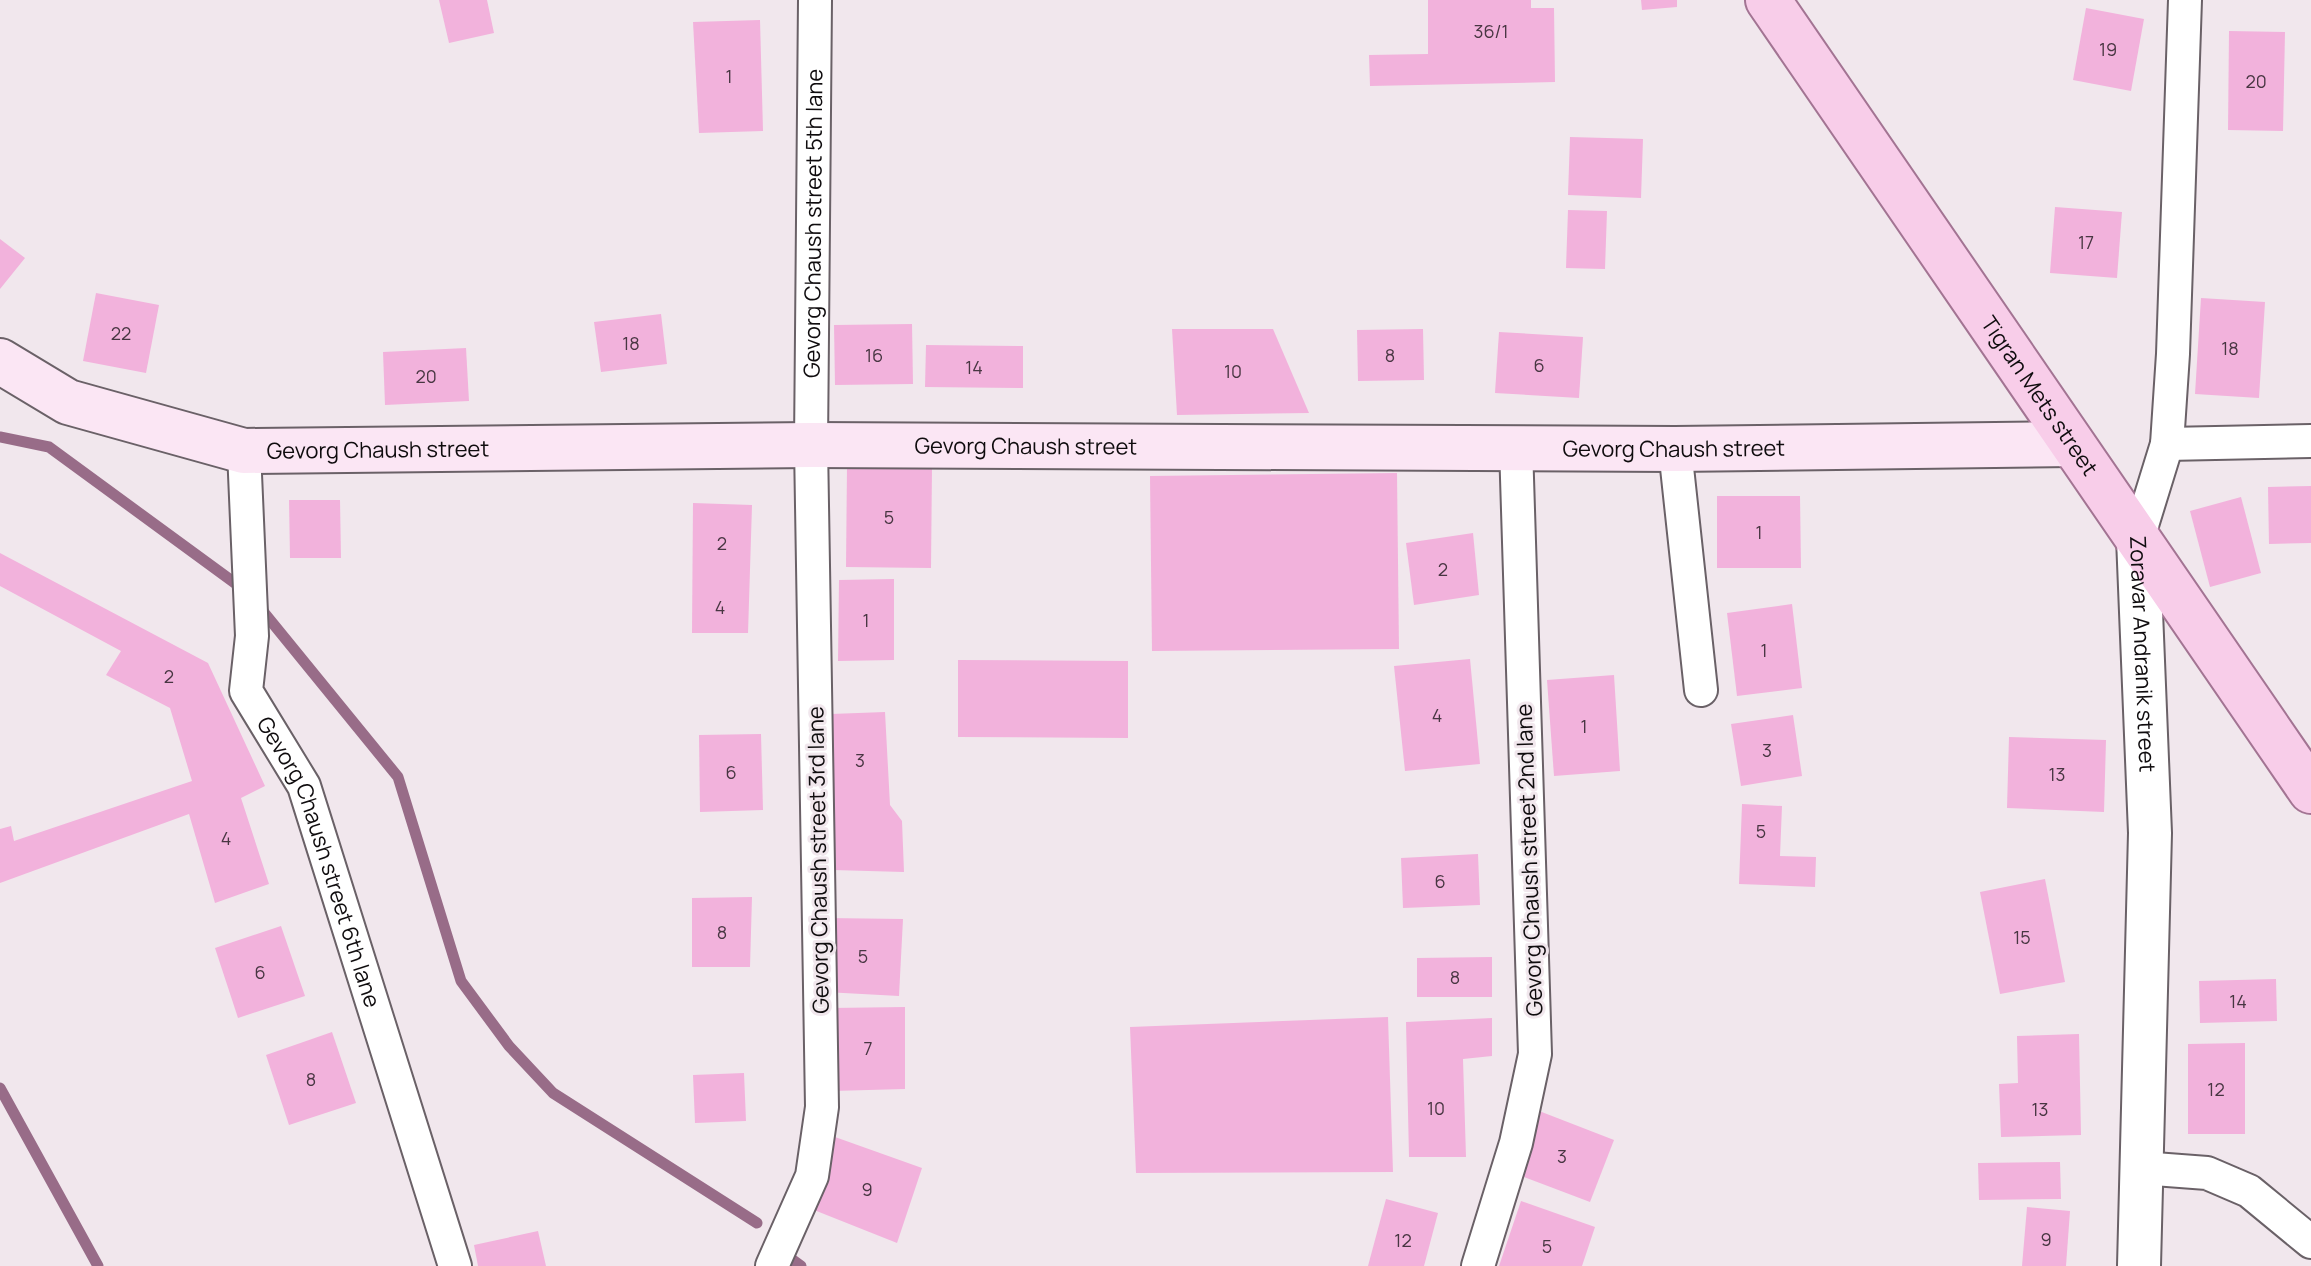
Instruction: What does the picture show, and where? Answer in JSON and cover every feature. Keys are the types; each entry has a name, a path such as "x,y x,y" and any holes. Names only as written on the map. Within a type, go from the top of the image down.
{"main road":[{"name":"Tigran Mets street","path":"1768,0 2311,791"},
{"name":"Gevorg Chaush street","path":"0,361 68,402 244,451 811,445 1675,449 2072,444"}],"street":[{"name":"Gevorg Chaush street 5th lane","path":"811,445 815,0"},
{"name":"Zoravar Andranik street","path":"2139,1266 2150,833 2138,538 2167,444 2185,0"},
{"path":"2167,444 2311,441"},
{"name":"Gevorg Chaush street 3rd lane","path":"772,1266 812,1176 822,1107 811,445"},
{"name":"Gevorg Chaush street 2nd lane","path":"1478,1266 1516,1143 1535,1054 1516,446"},
{"path":"1675,449 1701,690"},
{"name":"Gevorg Chaush street 6th lane","path":"244,451 252,636 246,691 304,786 455,1266"},
{"path":"2141,1168 2207,1173 2249,1191 2311,1242"}],"building":[{"path":"439,0 487,0 494,33 449,43"},
{"path":"1428,0 1531,0 1531,8 1554,8 1555,82 1370,86 1369,55 1428,54"},
{"path":"1641,0 1677,0 1677,7 1642,10"},
{"path":"2086,8 2144,19 2131,91 2073,80"},
{"path":"760,20 763,131 699,133 693,22"},
{"path":"2229,31 2285,32 2283,131 2228,130"},
{"path":"1570,137 1643,139 1641,198 1568,195"},
{"path":"2055,207 2122,212 2117,278 2050,273"},
{"path":"1568,210 1607,211 1605,269 1566,268"},
{"path":"0,239 25,258 0,289"},
{"path":"96,293 159,305 146,373 83,361"},
{"path":"2201,298 2265,302 2259,398 2195,394"},
{"path":"661,314 667,364 601,372 594,322"},
{"path":"912,324 913,384 835,385 834,325"},
{"path":"1172,329 1273,329 1309,413 1177,415"},
{"path":"1423,329 1424,380 1358,381 1357,330"},
{"path":"1499,332 1583,337 1579,398 1495,393"},
{"path":"926,345 1023,346 1023,388 925,387"},
{"path":"466,348 469,401 385,405 383,352"},
{"path":"847,467 932,467 931,568 846,567"},
{"path":"1397,473 1399,649 1152,651 1150,476"},
{"path":"2311,486 2311,543 2269,544 2268,487"},
{"path":"1717,496 1800,496 1801,568 1717,568"},
{"path":"2241,497 2261,573 2210,587 2190,511"},
{"path":"289,500 340,500 341,558 290,558"},
{"path":"693,503 752,505 748,633 692,633"},
{"path":"1473,533 1479,595 1414,605 1406,543"},
{"path":"0,553 208,663 265,786 241,798 269,884 215,903 189,814 0,883 0,829 11,826 14,841 192,781 170,708 106,675 121,651 0,586"},
{"path":"894,579 894,660 838,661 839,580"},
{"path":"1792,604 1802,688 1737,696 1727,613"},
{"path":"1470,659 1480,764 1405,771 1394,666"},
{"path":"958,660 1128,661 1128,738 958,737"},
{"path":"1614,675 1620,771 1554,776 1547,680"},
{"path":"885,712 890,805 902,821 904,872 833,870 831,714"},
{"path":"1793,715 1802,776 1741,786 1731,724"},
{"path":"761,734 763,810 700,812 699,735"},
{"path":"2009,737 2106,740 2104,812 2007,808"},
{"path":"1742,804 1782,806 1780,856 1816,857 1815,887 1739,884"},
{"path":"1478,854 1480,905 1403,908 1401,858"},
{"path":"2045,879 2065,982 2000,994 1980,892"},
{"path":"752,897 750,967 692,967 692,898"},
{"path":"826,918 903,919 899,996 825,992"},
{"path":"281,926 305,996 238,1018 215,948"},
{"path":"1492,957 1492,997 1417,997 1417,958"},
{"path":"2276,979 2277,1021 2200,1023 2199,981"},
{"path":"905,1007 905,1089 832,1091 831,1008"},
{"path":"1388,1017 1393,1172 1136,1173 1130,1027"},
{"path":"1492,1018 1492,1056 1463,1059 1466,1157 1409,1157 1406,1022"},
{"path":"332,1032 356,1103 289,1125 266,1055"},
{"path":"2079,1034 2081,1135 2001,1137 1999,1084 2018,1083 2017,1036"},
{"path":"2245,1043 2245,1134 2188,1134 2188,1044"},
{"path":"744,1073 746,1121 695,1123 693,1075"},
{"path":"1534,1109 1614,1140 1590,1202 1511,1172"},
{"path":"835,1137 922,1168 897,1243 814,1210"},
{"path":"2060,1162 2061,1199 1979,1200 1978,1163"},
{"path":"1386,1199 1438,1213 1424,1266 1368,1266"},
{"path":"1521,1201 1595,1227 1582,1266 1499,1266"},
{"path":"2027,1207 2070,1211 2066,1266 2022,1266"},
{"path":"538,1231 546,1266 478,1266 474,1245"}],"waterway":[{"path":"0,437 49,447 243,589"},
{"path":"257,604 398,777 461,981 509,1046 553,1093 757,1223"},
{"path":"0,1088 98,1266"},
{"path":"790,1258 801,1266"}]}
